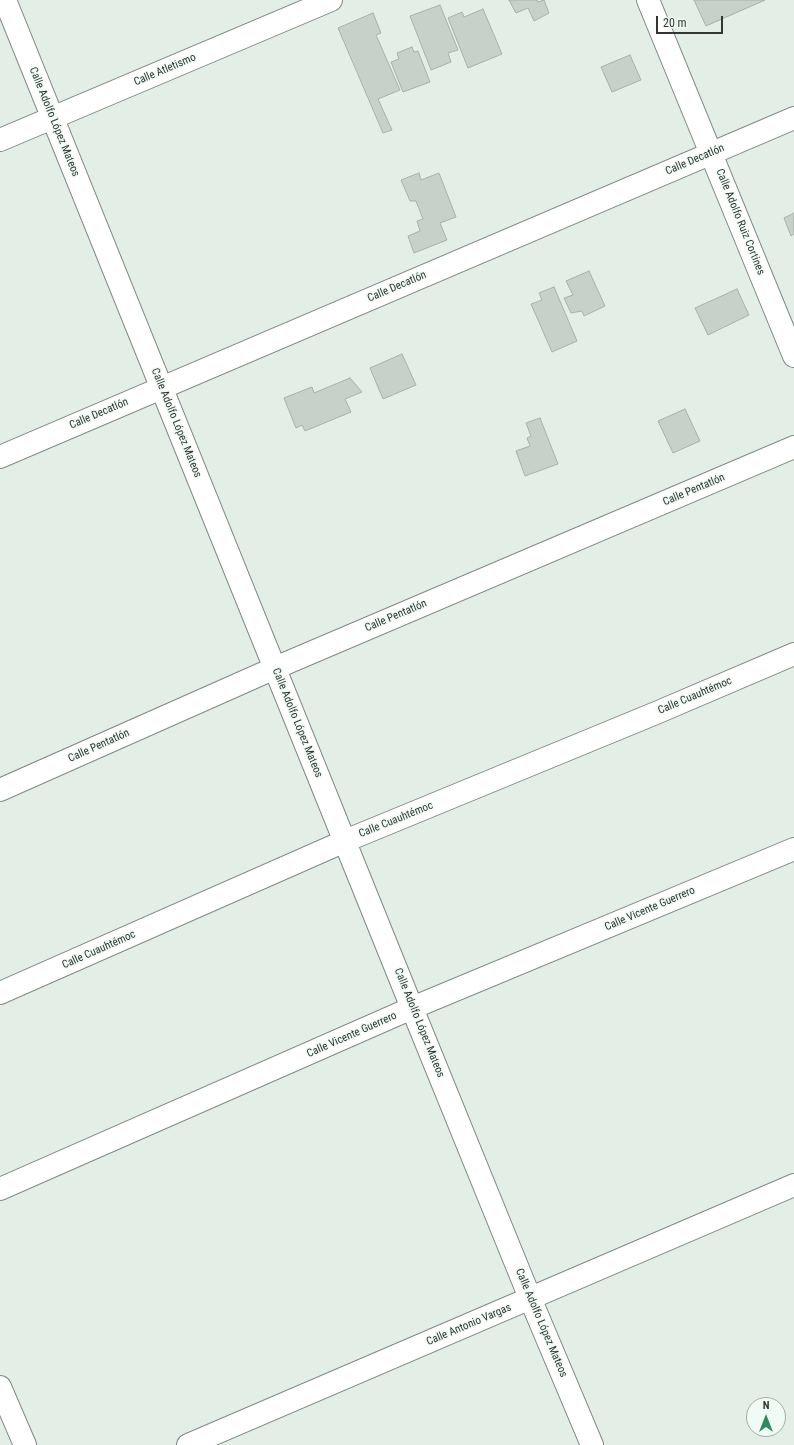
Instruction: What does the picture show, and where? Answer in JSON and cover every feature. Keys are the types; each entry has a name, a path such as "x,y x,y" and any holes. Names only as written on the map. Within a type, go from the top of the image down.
{"street":[{"name":"Calle Adolfo López Mateos","path":"5,0 412,1008 530,1298 592,1445"},
{"name":"Calle Atletismo","path":"0,140 331,0"},
{"name":"Calle Adolfo Ruiz Cortines","path":"648,0 794,356"},
{"name":"Calle Decatlón","path":"0,457 794,118"},
{"name":"Calle Pentatlón","path":"0,790 275,668 794,447"},
{"name":"Calle Cuauhtémoc","path":"0,993 345,841 656,713 794,654"},
{"name":"Calle Vicente Guerrero","path":"0,1189 412,1008 794,849"},
{"name":"Calle Antonio Vargas","path":"188,1445 794,1185"},
{"path":"0,1387 24,1445"}],"building":[{"path":"509,0 537,0 538,2 544,0 549,13 534,21 528,8 516,13"},
{"path":"694,0 765,0 706,26"},
{"path":"440,5 458,50 448,53 451,62 431,70 410,16"},
{"path":"483,9 502,54 468,68 448,18 462,12 464,17"},
{"path":"373,13 381,33 376,35 400,90 378,99 392,130 383,133 338,28"},
{"path":"412,47 414,52 418,51 430,82 403,92 391,62 399,59 397,53"},
{"path":"630,55 641,80 612,92 601,67"},
{"path":"419,173 421,180 439,173 456,217 440,223 447,240 414,253 408,236 420,231 417,221 423,219 416,201 410,201 401,180"},
{"path":"794,213 794,234 791,236 784,218"},
{"path":"589,271 605,306 584,316 582,311 571,313 564,298 573,295 566,281"},
{"path":"554,287 577,341 552,352 531,304 542,300 539,293"},
{"path":"737,289 749,315 708,335 695,308"},
{"path":"402,354 416,385 383,399 370,368"},
{"path":"350,378 362,392 345,399 351,412 305,431 302,425 296,428 284,398 312,387 314,393"},
{"path":"685,409 700,441 673,453 658,421"},
{"path":"540,418 558,464 525,476 516,451 530,446 527,438 531,436 526,423"}]}
